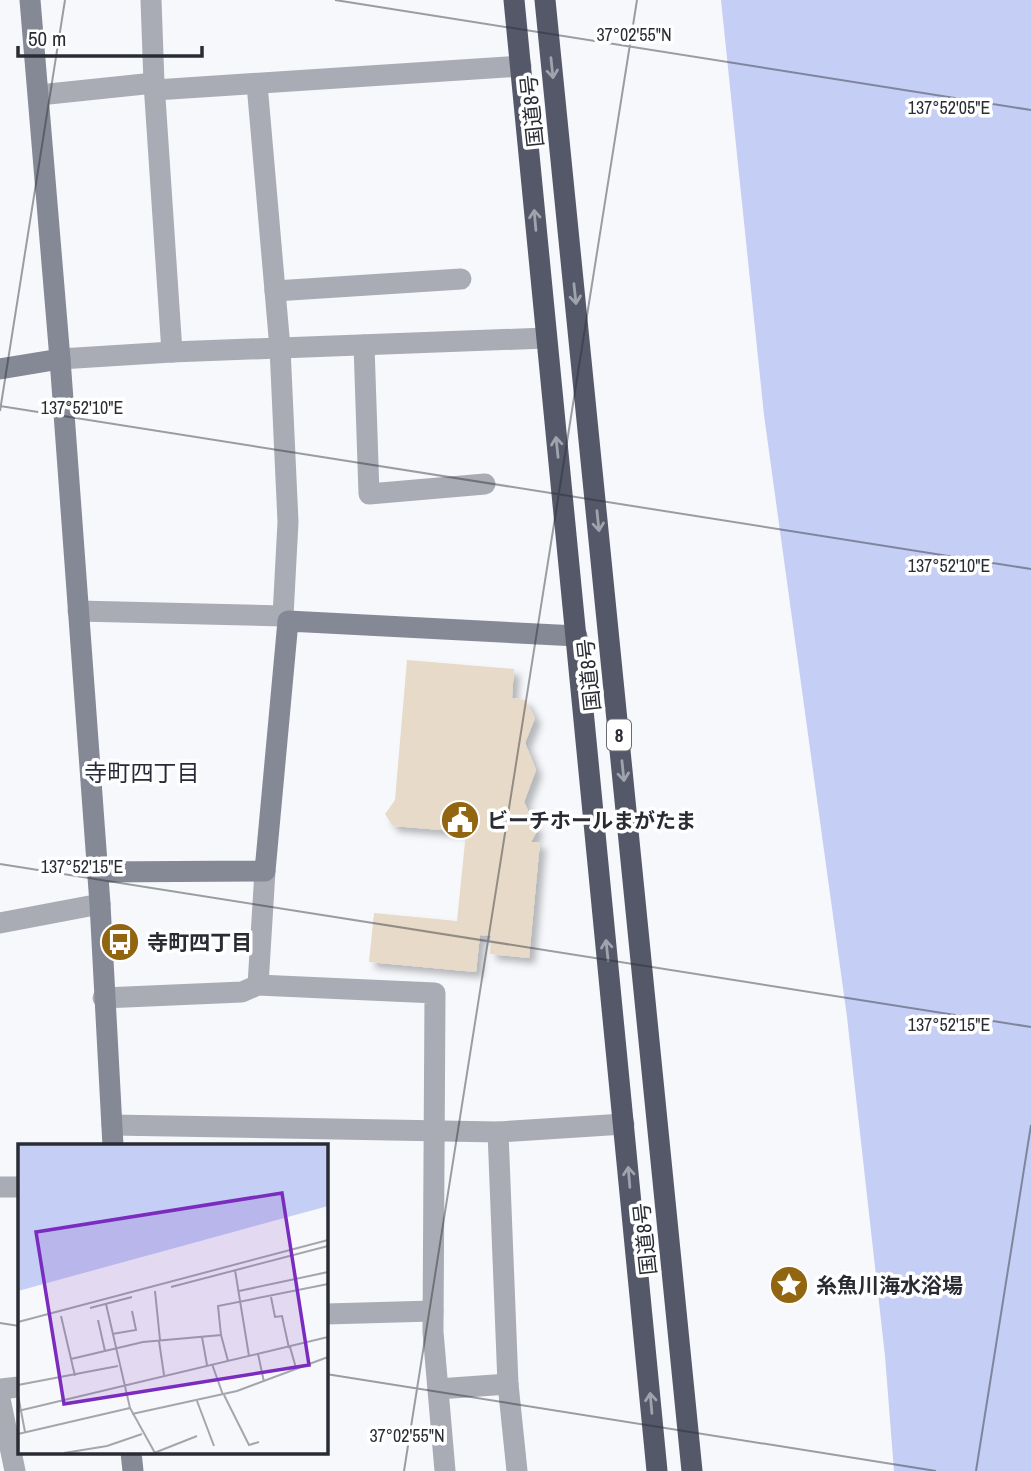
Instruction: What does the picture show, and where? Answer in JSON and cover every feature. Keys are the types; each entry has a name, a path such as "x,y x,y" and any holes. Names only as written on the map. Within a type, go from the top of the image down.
{"highway":[{"name":"国道8号","path":"514,0 657,1471"},
{"name":"国道8号","path":"545,0 692,1471"}],"street":[{"path":"30,0 60,359 100,904 103,998 113,1135 433,1130 498,1132 624,1124"},
{"path":"151,0 154,86 172,352"},
{"path":"39,95 154,86 257,84 521,66"},
{"path":"257,84 280,348 288,522 286,619 258,985"},
{"path":"275,291 461,279"},
{"path":"0,369 60,359 172,352 546,338"},
{"path":"364,345 369,494 485,484"},
{"path":"78,611 286,619 577,636"},
{"path":"97,872 265,871"},
{"path":"0,923 100,904"},
{"path":"103,998 242,992 258,985 435,993 433,1311 445,1471"},
{"path":"498,1132 509,1384 517,1471"},
{"path":"0,1187 18,1187"},
{"path":"327,1314 433,1311"},
{"path":"438,1389 509,1384"},
{"path":"0,1389 18,1387"},
{"path":"0,1399 15,1471"}],"water":[{"path":"721,0 1031,0 1031,1471 894,1471 885,1356 847,1017 764,415"}],"building":[{"name":"ビーチホールまがたま","path":"407,660 514,669 512,698 525,700 535,718 525,743 536,770 524,802 537,831 531,842 540,842 529,958 490,954 491,936 480,935 476,972 369,962 374,913 457,921 466,832 393,826 385,814 395,800"}],"place":[{"name":"ビーチホールまがたま","path":"460,820"},
{"name":"寺町四丁目","path":"120,942"},
{"name":"糸魚川海水浴場","path":"789,1285"}],"district":[{"name":"寺町四丁目","path":"142,772"}]}
